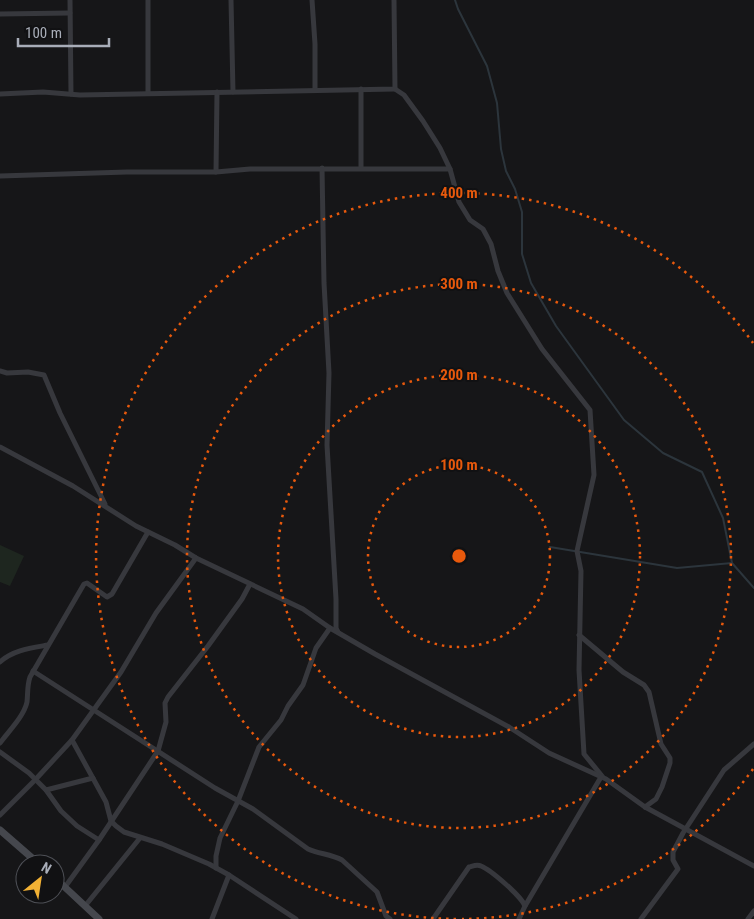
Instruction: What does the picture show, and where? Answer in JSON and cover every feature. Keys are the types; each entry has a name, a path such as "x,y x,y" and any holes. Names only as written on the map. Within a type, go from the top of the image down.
{"main road":[{"path":"0,830 28,854"},
{"path":"65,887 100,919"}],"street":[{"path":"70,0 71,94"},
{"path":"148,0 148,92"},
{"path":"231,0 233,92"},
{"path":"312,0 315,44 315,90"},
{"path":"394,0 395,89"},
{"path":"0,14 70,13"},
{"path":"361,89 361,168"},
{"path":"0,94 395,89 404,95 423,121 450,169 458,202 470,220 483,229 491,244 498,271 507,293 542,350 590,410 594,475 577,551 581,570 580,700 584,754 603,778"},
{"path":"216,92 216,172"},
{"path":"322,168 324,283 329,373 327,445 336,628 338,633"},
{"path":"0,176 127,172 216,172 250,169 450,169"},
{"path":"0,371 7,373 28,372 44,376 60,413 106,505"},
{"path":"0,447 73,486 148,532 196,558 303,609 338,633 509,727 549,753 603,778 644,807 754,866"},
{"path":"0,742 26,703 28,685 33,671 84,584 87,583 107,597 112,594 148,532"},
{"path":"0,815 72,740 120,672 156,613 196,558"},
{"path":"65,887 99,840 158,751 166,722 165,703 168,697 208,646 242,599 250,584"},
{"path":"216,868 216,856 220,838 238,801 259,747 303,685 316,648 330,628"},
{"path":"579,635 623,672 644,685 649,692 661,744 670,758 670,763 656,799 644,807"},
{"path":"0,662 18,652 48,645"},
{"path":"33,671 265,817 308,848 315,852 336,856 377,892 386,916 390,919"},
{"path":"72,740 106,802 111,821 124,832 175,849 216,868 296,919"},
{"path":"641,919 678,869 673,860 673,852 724,770 754,744"},
{"path":"0,752 29,773 46,790 61,811 77,826 99,840"},
{"path":"46,790 93,778"},
{"path":"519,919 603,778"},
{"path":"85,906 140,838"},
{"path":"433,919 469,867 475,865 491,872 522,899 525,906"},
{"path":"212,919 229,875"},
{"path":"748,919 754,911"}],"shaded area":[{"path":"0,545 24,556 10,586 0,582"}],"waterway":[{"path":"455,0 487,66 497,103 501,149 506,171 515,189 522,212 522,254 531,283 556,326 624,420 663,453 702,472 723,518 732,563 754,588"},
{"path":"550,547 677,568 732,563"}]}
